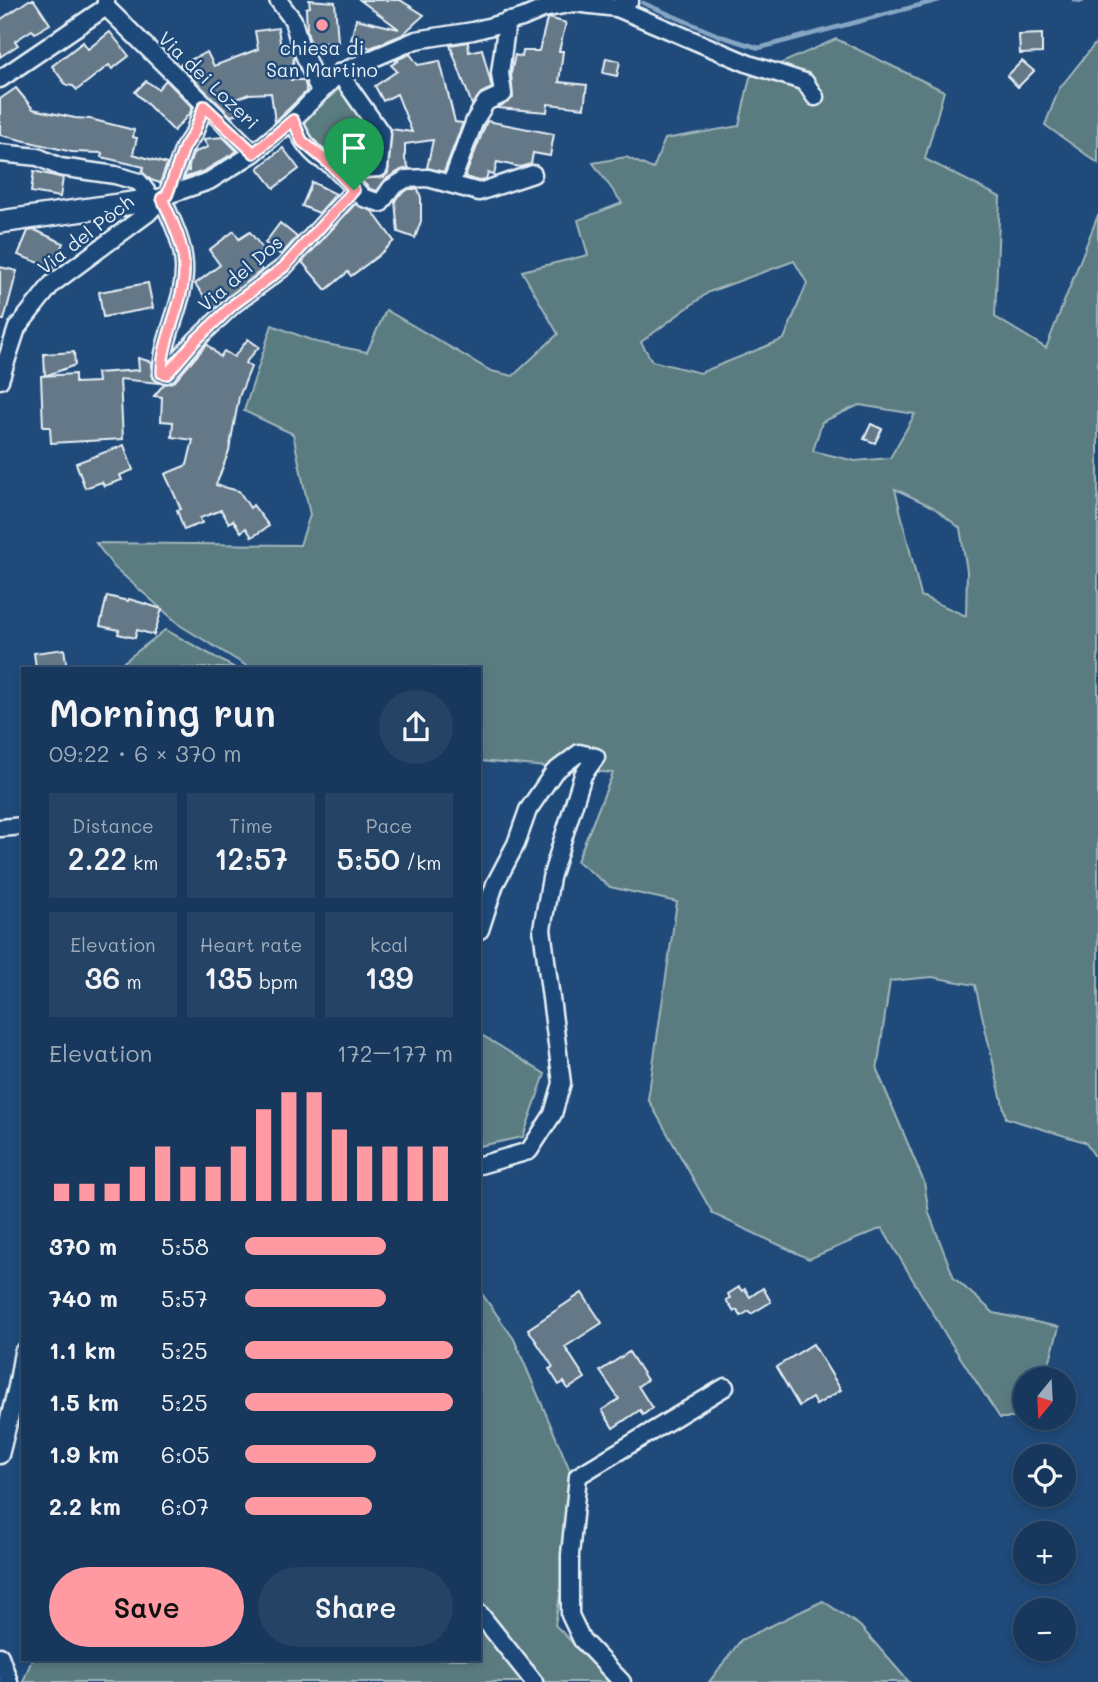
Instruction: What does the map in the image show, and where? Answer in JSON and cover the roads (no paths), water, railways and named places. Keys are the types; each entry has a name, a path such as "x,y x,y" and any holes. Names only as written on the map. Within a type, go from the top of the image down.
{"street":[{"path":"278,0 293,20 300,45 320,92"},
{"name":"Via dei Lozeri","path":"0,79 106,3 159,61 189,87 204,106 254,153"},
{"path":"0,222 160,198 209,181 254,153 293,120 339,73 416,40 473,31 543,9 574,4 623,4 749,64 805,82 815,97"},
{"path":"451,184 475,121 486,102 503,94 500,73 507,21"},
{"path":"332,166 348,170 379,168 382,134 339,73"},
{"path":"160,198 194,132 204,106"},
{"path":"293,120 302,141 364,198 381,203 391,188 406,179 428,178 479,192 533,174"},
{"path":"0,153 38,157 60,167 115,175 139,182 160,198"},
{"name":"Via del Dos","path":"160,198 176,228 184,265 181,289 162,354 162,373 167,374 195,341 234,304 284,267 354,190"},
{"name":"Via del Pòch","path":"0,380 17,328 52,284 148,213 160,198"},
{"path":"481,927 495,884 516,844 528,810 554,772 579,753 596,757 583,775 565,831 551,878 542,929 562,1083 553,1114 529,1151 481,1165"},
{"path":"2,823 21,826"},
{"path":"0,1455 21,1364"},
{"path":"622,1682 582,1640 570,1615 570,1555 578,1476 725,1387"},
{"path":"481,1615 534,1682"},
{"path":"0,1656 9,1682"}],"waterway":[{"path":"643,3 720,36 759,48 939,0"},
{"path":"1074,0 1082,1"}],"place":[{"name":"chiesa di San Martino","path":"322,25"}]}
